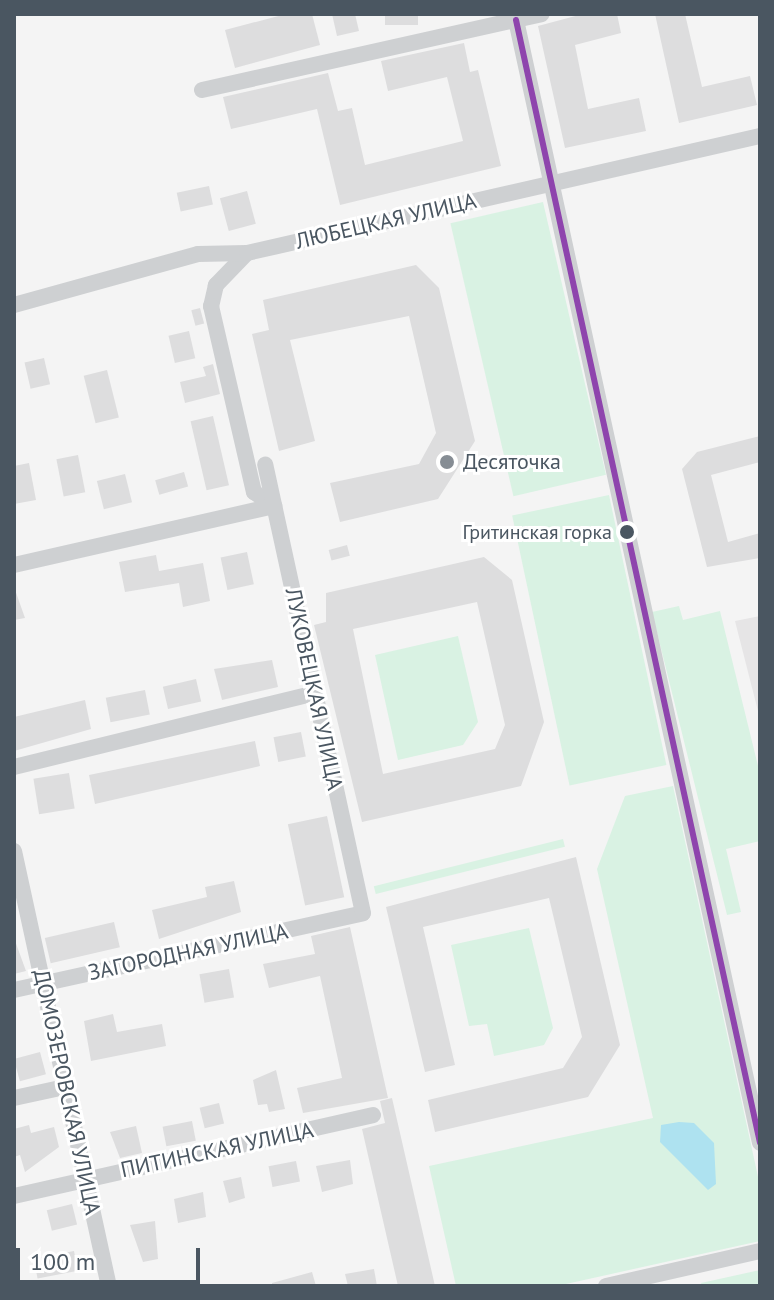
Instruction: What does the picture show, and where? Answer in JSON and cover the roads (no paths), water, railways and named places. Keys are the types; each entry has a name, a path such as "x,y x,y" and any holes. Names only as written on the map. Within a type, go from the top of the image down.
{"street":[{"path":"202,90 542,14"},
{"path":"516,20 760,1143"},
{"name":"ЛЮБЕЦКАЯ УЛИЦА","path":"14,305 198,254 247,253 760,136"},
{"path":"247,253 216,285 211,306 254,492 274,506"},
{"name":"ЛУКОВЕЦКАЯ УЛИЦА","path":"265,465 363,913"},
{"path":"14,565 274,506"},
{"path":"14,767 304,696"},
{"name":"ДОМОЗЕРОВСКАЯ УЛИЦА","path":"14,851 18,883 86,1179 106,1285"},
{"name":"ЗАГОРОДНАЯ УЛИЦА","path":"14,990 363,913"},
{"path":"14,1098 65,1087"},
{"name":"ПИТИНСКАЯ УЛИЦА","path":"14,1196 373,1115"},
{"path":"606,1286 760,1251"}],"water":[{"path":"694,1123 714,1143 716,1184 708,1190 660,1142 661,1125"}],"place":[{"name":"Десяточка","path":"447,462"},
{"name":"Гритинская горка","path":"627,532"}]}
